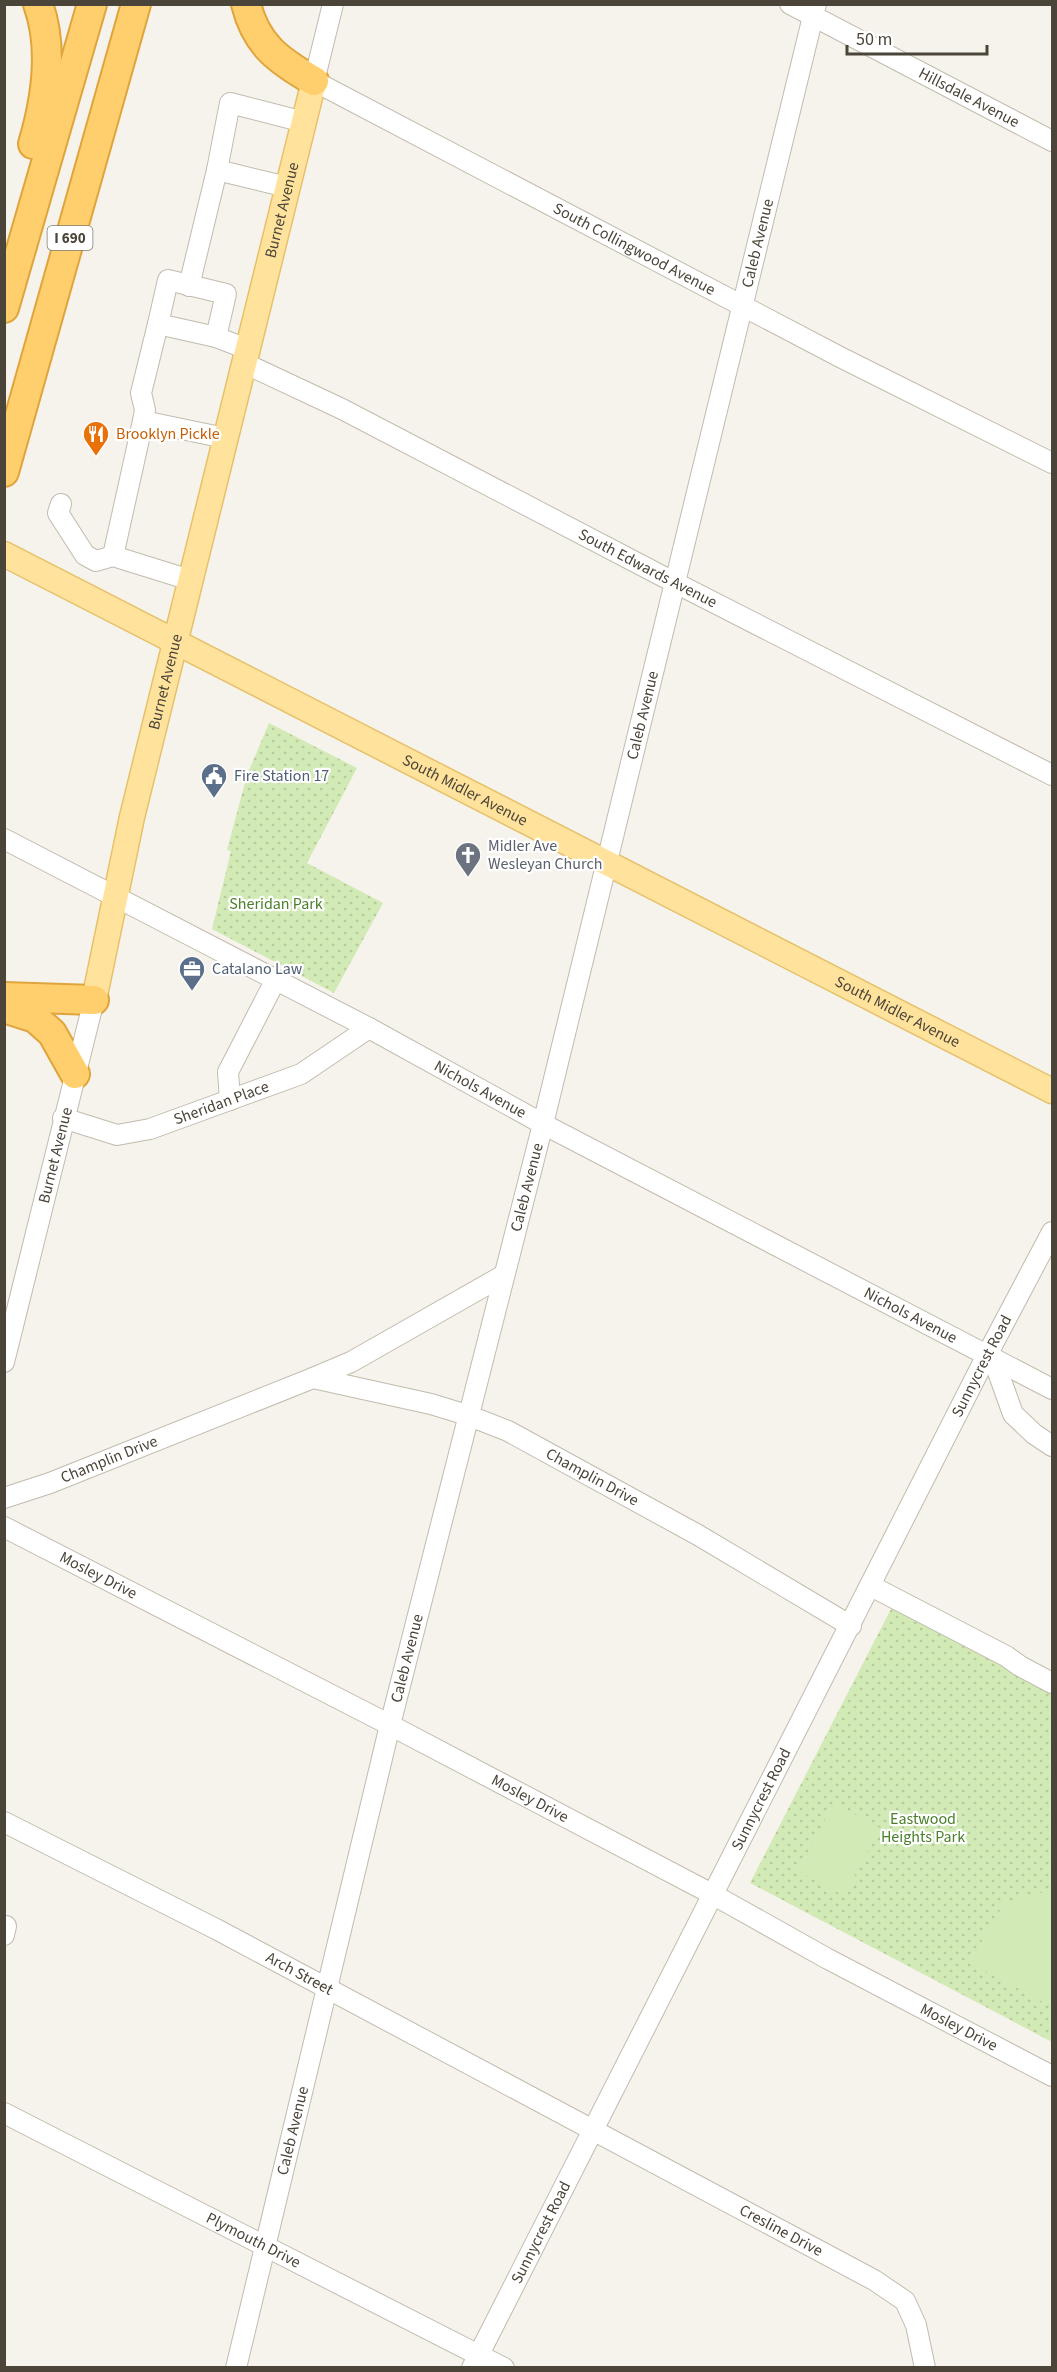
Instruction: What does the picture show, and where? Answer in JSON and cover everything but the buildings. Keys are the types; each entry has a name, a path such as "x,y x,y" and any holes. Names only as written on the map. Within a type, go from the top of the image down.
{"highway":[{"path":"13,279 20,189 46,90 46,47 38,4"},
{"name":"I 690","path":"4,308 92,4"},
{"name":"I 690","path":"4,472 136,4"},
{"path":"246,4 250,23 264,46 314,81"},
{"path":"4,997 94,1000"},
{"path":"4,1008 35,1018 52,1033 75,1074"}],"main road":[{"name":"Burnet Avenue","path":"94,1000 114,898 175,641 314,81"},
{"name":"South Midler Avenue","path":"4,554 1053,1091"}],"street":[{"name":"Burnet Avenue","path":"314,81 333,4"},
{"name":"Hillsdale Avenue","path":"790,4 814,10 1053,141"},
{"name":"Caleb Avenue","path":"236,2367 390,1725 467,1415 543,1124 814,10"},
{"name":"South Collingwood Avenue","path":"314,81 742,305 1053,463"},
{"path":"189,286 231,103 304,122"},
{"path":"217,170 287,188"},
{"path":"113,556 145,410 141,393 168,280 226,294 216,337"},
{"name":"South Edwards Avenue","path":"158,324 216,337 245,356 353,415 1053,775"},
{"path":"143,421 225,438"},
{"path":"61,504 58,513 85,555 96,561 113,556 190,580"},
{"name":"Nichols Avenue","path":"4,839 114,898 369,1028 543,1124 1053,1389"},
{"path":"230,1100 228,1072 275,981"},
{"name":"Burnet Avenue","path":"4,1362 94,1000"},
{"name":"Sheridan Place","path":"63,1118 117,1135 150,1129 301,1074 369,1028"},
{"name":"Sunnycrest Road","path":"476,2360 712,1894 1053,1232"},
{"name":"Champlin Drive","path":"4,1498 50,1483 351,1362 504,1275"},
{"path":"990,1357 1013,1414 1034,1434 1053,1446"},
{"name":"Champlin Drive","path":"313,1377 431,1404 508,1431 698,1535 851,1626"},
{"name":"Mosley Drive","path":"4,1527 390,1725 712,1894 828,1959 1053,2076"},
{"path":"871,1586 1053,1683"},
{"name":"Arch Street","path":"4,1822 216,1929 593,2129"},
{"path":"4,1926 6,1926 4,1935"},
{"name":"Plymouth Drive","path":"4,2113 266,2245 476,2360 504,2367"},
{"name":"Cresline Drive","path":"593,2129 874,2280 905,2301 916,2325 925,2367"}],"green space":[{"name":"Sheridan Park","path":"269,723 357,768 307,863 383,903 334,993 212,929 231,851 227,850 247,775"},
{"name":"Eastwood Heights Park","path":"893,1605 1052,1687 1052,2042 750,1883"},
{"path":"834,1803 880,1828 844,1896 798,1871"},
{"path":"1052,1890 1052,2007 969,1962 1005,1902"}],"place":[{"name":"Brooklyn Pickle","path":"96,457"},
{"name":"Fire Station 17","path":"214,799"},
{"name":"Midler Ave Wesleyan Church","path":"468,878"},
{"name":"Catalano Law","path":"192,992"}]}
